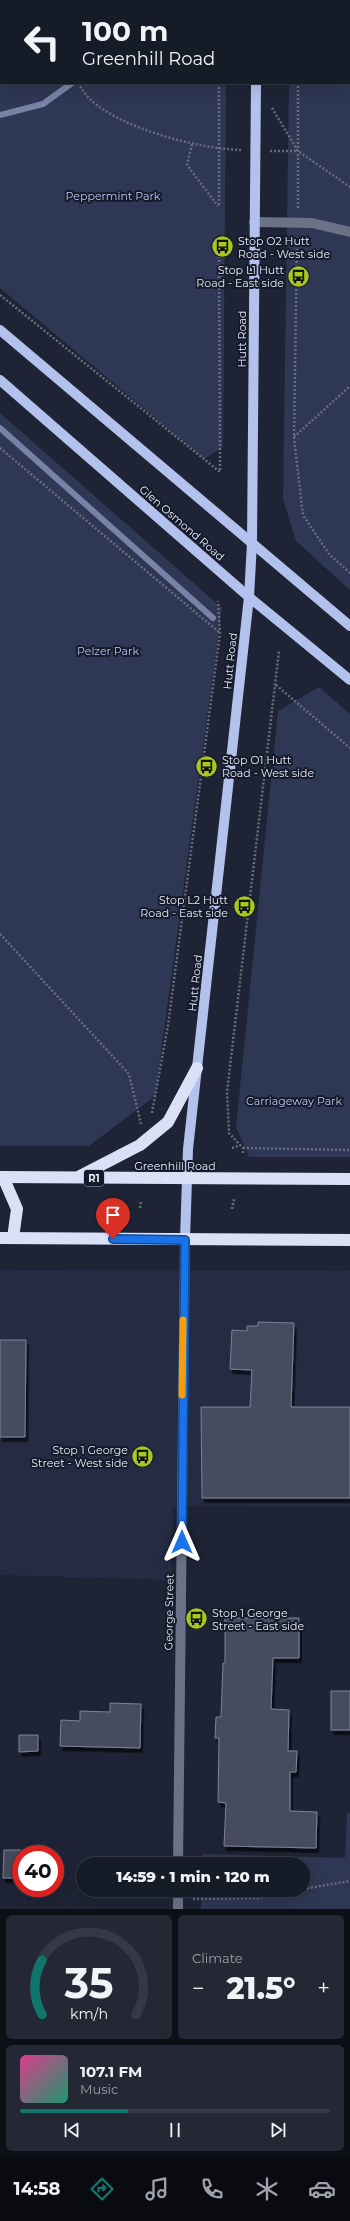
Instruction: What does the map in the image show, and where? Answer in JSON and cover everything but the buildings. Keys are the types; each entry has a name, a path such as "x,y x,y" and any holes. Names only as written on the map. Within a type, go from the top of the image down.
{"highway":[{"path":"77,1178 140,1145 168,1122 197,1068"},
{"path":"1,1177 17,1209 13,1238"},
{"name":"Greenhill Road","path":"1,1177 350,1179"},
{"path":"0,1238 350,1240"}],"main road":[{"name":"Hutt Road","path":"185,1240 186,1179 197,1068 249,597 252,543 256,84"},
{"path":"0,330 350,626"},
{"name":"Glen Osmond Road","path":"0,380 249,597 350,680"}],"street":[{"path":"254,222 312,223 350,232"},
{"name":"George Street","path":"178,1857 185,1240"}],"path":[{"path":"79,84 91,100 124,122 192,144 219,150"},
{"path":"192,144 187,164 219,207 218,84"},
{"path":"298,84 298,223 294,438 303,515 329,554 350,573"},
{"path":"269,103 298,151 350,187"},
{"path":"0,295 220,472 219,256"},
{"path":"294,438 350,386"},
{"path":"0,448 220,633"},
{"path":"150,1117 157,1094 168,1025 220,633 218,601"},
{"path":"243,1153 243,1148 241,1145 229,1133 227,1092 279,651"},
{"path":"275,684 350,748"},
{"path":"0,934 128,1074 142,1127 146,1122"},
{"path":"232,1148 241,1145"},
{"path":"243,1148 350,1150"},
{"path":"232,1209 234,1199"},
{"path":"140,1208 141,1201"},
{"path":"310,1888 350,1881"},
{"path":"178,1899 263,1897"}],"shaded area":[{"path":"0,1270 350,1271 350,1507 173,1506 171,1580 0,1575"}],"green space":[{"name":"Peppermint Park","path":"0,84 226,84 223,447 204,459 0,288"},
{"path":"289,84 350,84 350,590 296,541 283,499"},
{"name":"Pelzer Park","path":"0,413 222,608 155,1096 89,1146 0,1146"},
{"name":"Carriageway Park","path":"319,687 350,714 350,1157 249,1157 236,1127 278,711"},
{"path":"347,1813 350,1813 350,1909 201,1909 201,1897 310,1897 310,1857 345,1858"},
{"path":"202,1854 309,1857 202,1857"}],"waterway":[{"path":"0,115 43,104 71,84"},
{"path":"0,428 213,618"}],"slow traffic":[{"path":"182,1395 183,1320"}],"place":[{"name":"Stop O2 Hutt Road - West side","path":"223,247"},
{"name":"Stop L1 Hutt Road - East side","path":"299,276"},
{"name":"Stop O1 Hutt Road - West side","path":"206,766"},
{"name":"Stop L2 Hutt Road - East side","path":"244,906"},
{"name":"Stop 1 George Street - West side","path":"143,1456"},
{"name":"Stop 1 George Street - East side","path":"196,1619"}],"route":[{"path":"113,1239 185,1240 182,1542"}]}
